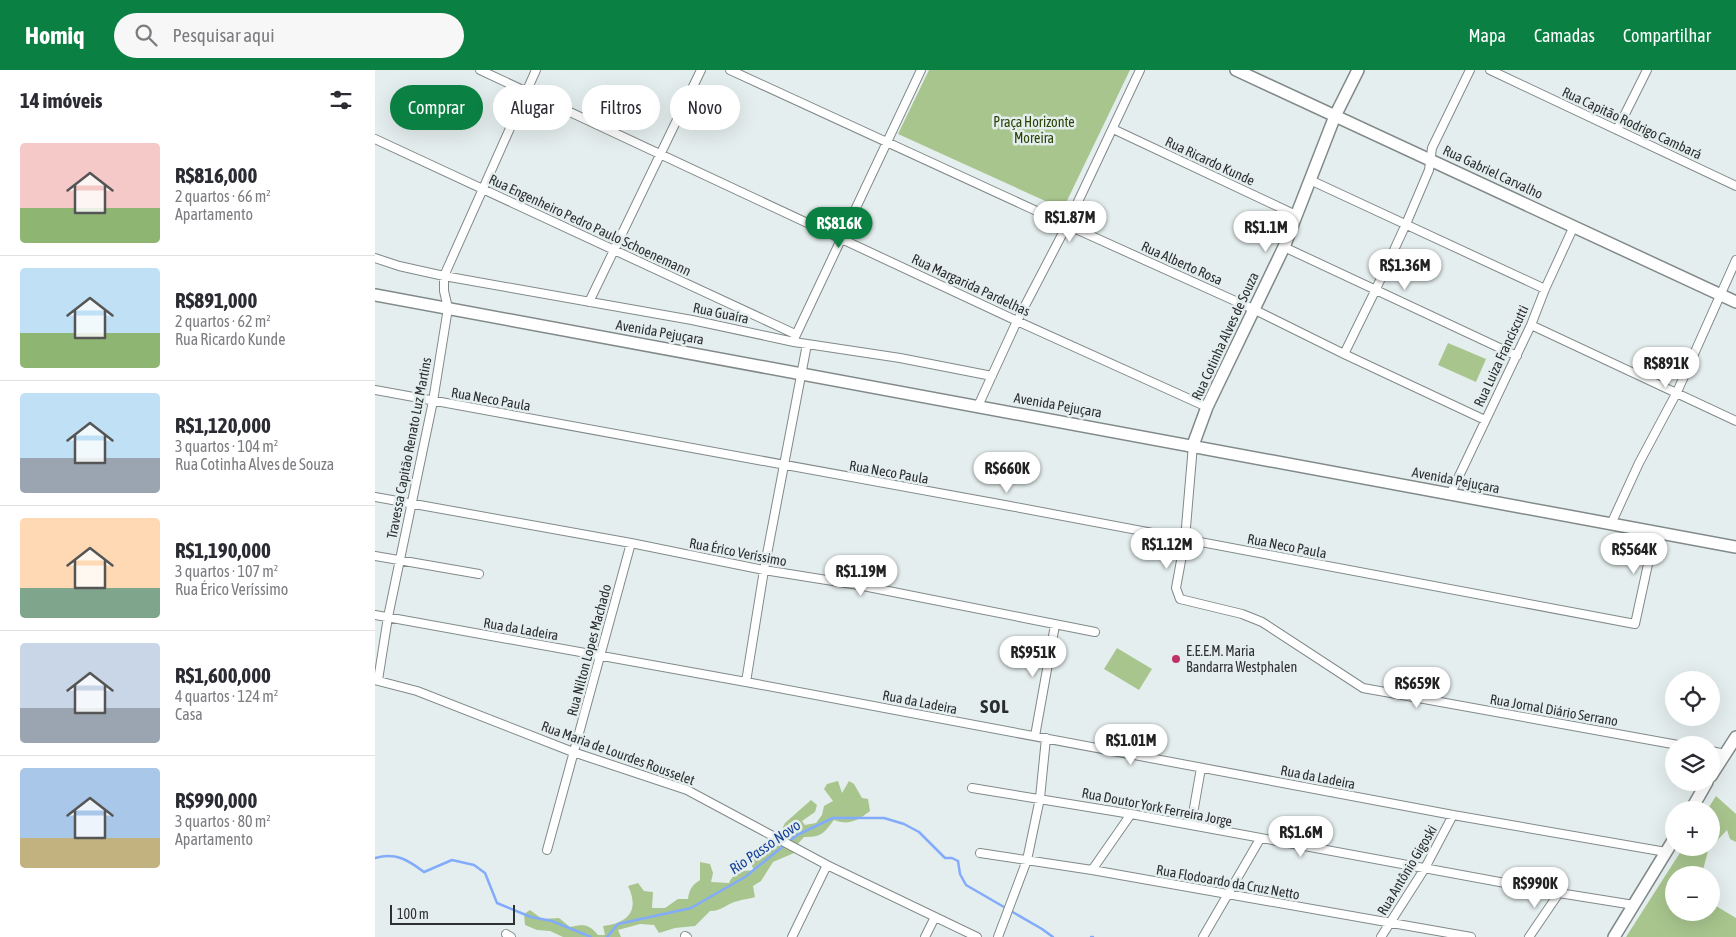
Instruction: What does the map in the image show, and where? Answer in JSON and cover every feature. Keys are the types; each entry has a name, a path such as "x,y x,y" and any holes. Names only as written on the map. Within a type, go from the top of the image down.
{"street":[{"name":"Rua Margarida Pardelhas","path":"480,70 514,85"},
{"path":"530,85 537,70"},
{"path":"589,302 701,70"},
{"name":"Rua Alberto Rosa","path":"730,70 1253,309 1485,420"},
{"path":"795,338 921,70"},
{"path":"978,406 1017,321 1067,225 1140,70"},
{"name":"Rua Gabriel Carvalho","path":"1236,70 1736,302"},
{"name":"Rua Cotinha Alves de Souza","path":"1180,599 1176,588 1185,539 1193,445 1207,407 1284,247 1335,116 1358,70"},
{"path":"1344,354 1407,224 1429,170 1432,148 1470,70"},
{"name":"Rua Capitão Rodrigo Cambará","path":"1490,70 1736,186"},
{"path":"1617,130 1647,70"},
{"name":"Rua Margarida Pardelhas","path":"572,112 1017,321 1207,407"},
{"path":"444,276 509,130"},
{"name":"Rua Ricardo Kunde","path":"1113,130 1296,215"},
{"name":"Rua Engenheiro Pedro Paulo Schoenemann","path":"375,139 613,250 795,338"},
{"path":"1310,180 1545,290"},
{"name":"Rua Luiza Franciscutti","path":"1450,495 1517,356 1574,226"},
{"path":"1284,247 1517,356"},
{"name":"Rua Guaíra","path":"375,258 399,266 444,276 795,338 807,344 900,358 991,376"},
{"path":"1611,524 1639,462 1677,392 1736,260"},
{"name":"Travessa Capitão Renato Luz Martins","path":"376,680 433,401 447,308 444,276"},
{"name":"Avenida Pejuçara","path":"375,295 1736,547"},
{"path":"1531,325 1736,421"},
{"path":"746,682 764,570 807,344"},
{"name":"Rua Neco Paula","path":"375,390 1635,624 1655,532"},
{"name":"Rua Érico Veríssimo","path":"375,497 631,543 764,570 858,585 1095,632"},
{"name":"Rua Nilton Lopes Machado","path":"547,850 631,543"},
{"path":"375,556 479,574"},
{"name":"Rua Jornal Diário Serrano","path":"1180,599 1242,614 1262,622 1363,688 1665,743"},
{"name":"Rua da Ladeira","path":"375,614 1453,815 1665,852"},
{"path":"1035,736 1055,625"},
{"name":"Rua Maria de Lourdes Rousselet","path":"376,680 417,691 573,752 687,790 827,865 977,937"},
{"path":"1720,762 1736,737"},
{"path":"998,937 1027,860 1040,798 1046,738"},
{"path":"1720,753 1725,754"},
{"path":"1191,825 1201,768"},
{"name":"Rua Doutor York Ferreira Jorge","path":"972,788 1131,814 1634,906"},
{"path":"1092,870 1131,814"},
{"name":"Rua Antônio Gigoski","path":"1381,937 1425,868 1453,815"},
{"path":"1203,937 1260,839"},
{"name":"Rua Flodoardo da Cruz Netto","path":"980,853 1092,870 1471,937"},
{"path":"1614,937 1665,854"},
{"path":"792,937 827,865"},
{"path":"1529,937 1559,893"},
{"path":"925,937 935,917"}],"green space":[{"name":"Praça Horizonte Moreira","path":"929,70 1130,70 1063,209 898,134"},
{"path":"1448,343 1486,359 1476,382 1438,365"},
{"path":"1117,648 1152,669 1139,690 1104,669"},
{"path":"838,781 842,793 849,781 854,784 862,798 868,799 870,811 862,817 849,822 834,820 822,834 804,837 796,846 794,853 773,862 761,881 753,886 755,897 710,911 695,926 675,928 659,933 654,925 640,924 618,930 621,937 563,937 550,931 537,930 525,925 524,914 530,910 542,919 559,918 570,927 586,926 598,935 605,935 603,926 625,919 632,909 633,902 628,886 638,883 644,891 653,892 652,908 665,908 678,899 688,899 691,888 700,880 700,862 710,864 713,873 711,882 729,883 739,872 754,871 749,858 753,852 765,843 774,845 785,823 811,800 817,805 815,812 802,821 805,825 816,823 822,815 824,806 833,801 824,789 827,784"},
{"path":"1716,796 1736,814 1736,842 1730,839 1727,830 1720,837 1720,801 1713,801"},
{"path":"1678,856 1707,856 1704,866 1671,866"},
{"path":"1665,876 1665,921 1720,921 1720,908 1736,918 1736,937 1626,937"}],"waterway":[{"name":"Rio Passo Novo","path":"607,937 618,924 691,908 745,877 797,835 833,818 884,818 904,824 919,832 945,858 952,858 958,861 960,874 966,885 1053,937"},
{"name":"Rio Passo Novo","path":"375,858 382,856 401,858 424,872 452,860 474,865 485,873 497,903 531,917 552,921 591,937"}],"place":[{"name":"E.E.E.M. Maria Bandarra Westphalen","path":"1176,659"}],"district":[{"name":"SOL","path":"995,706"}]}
